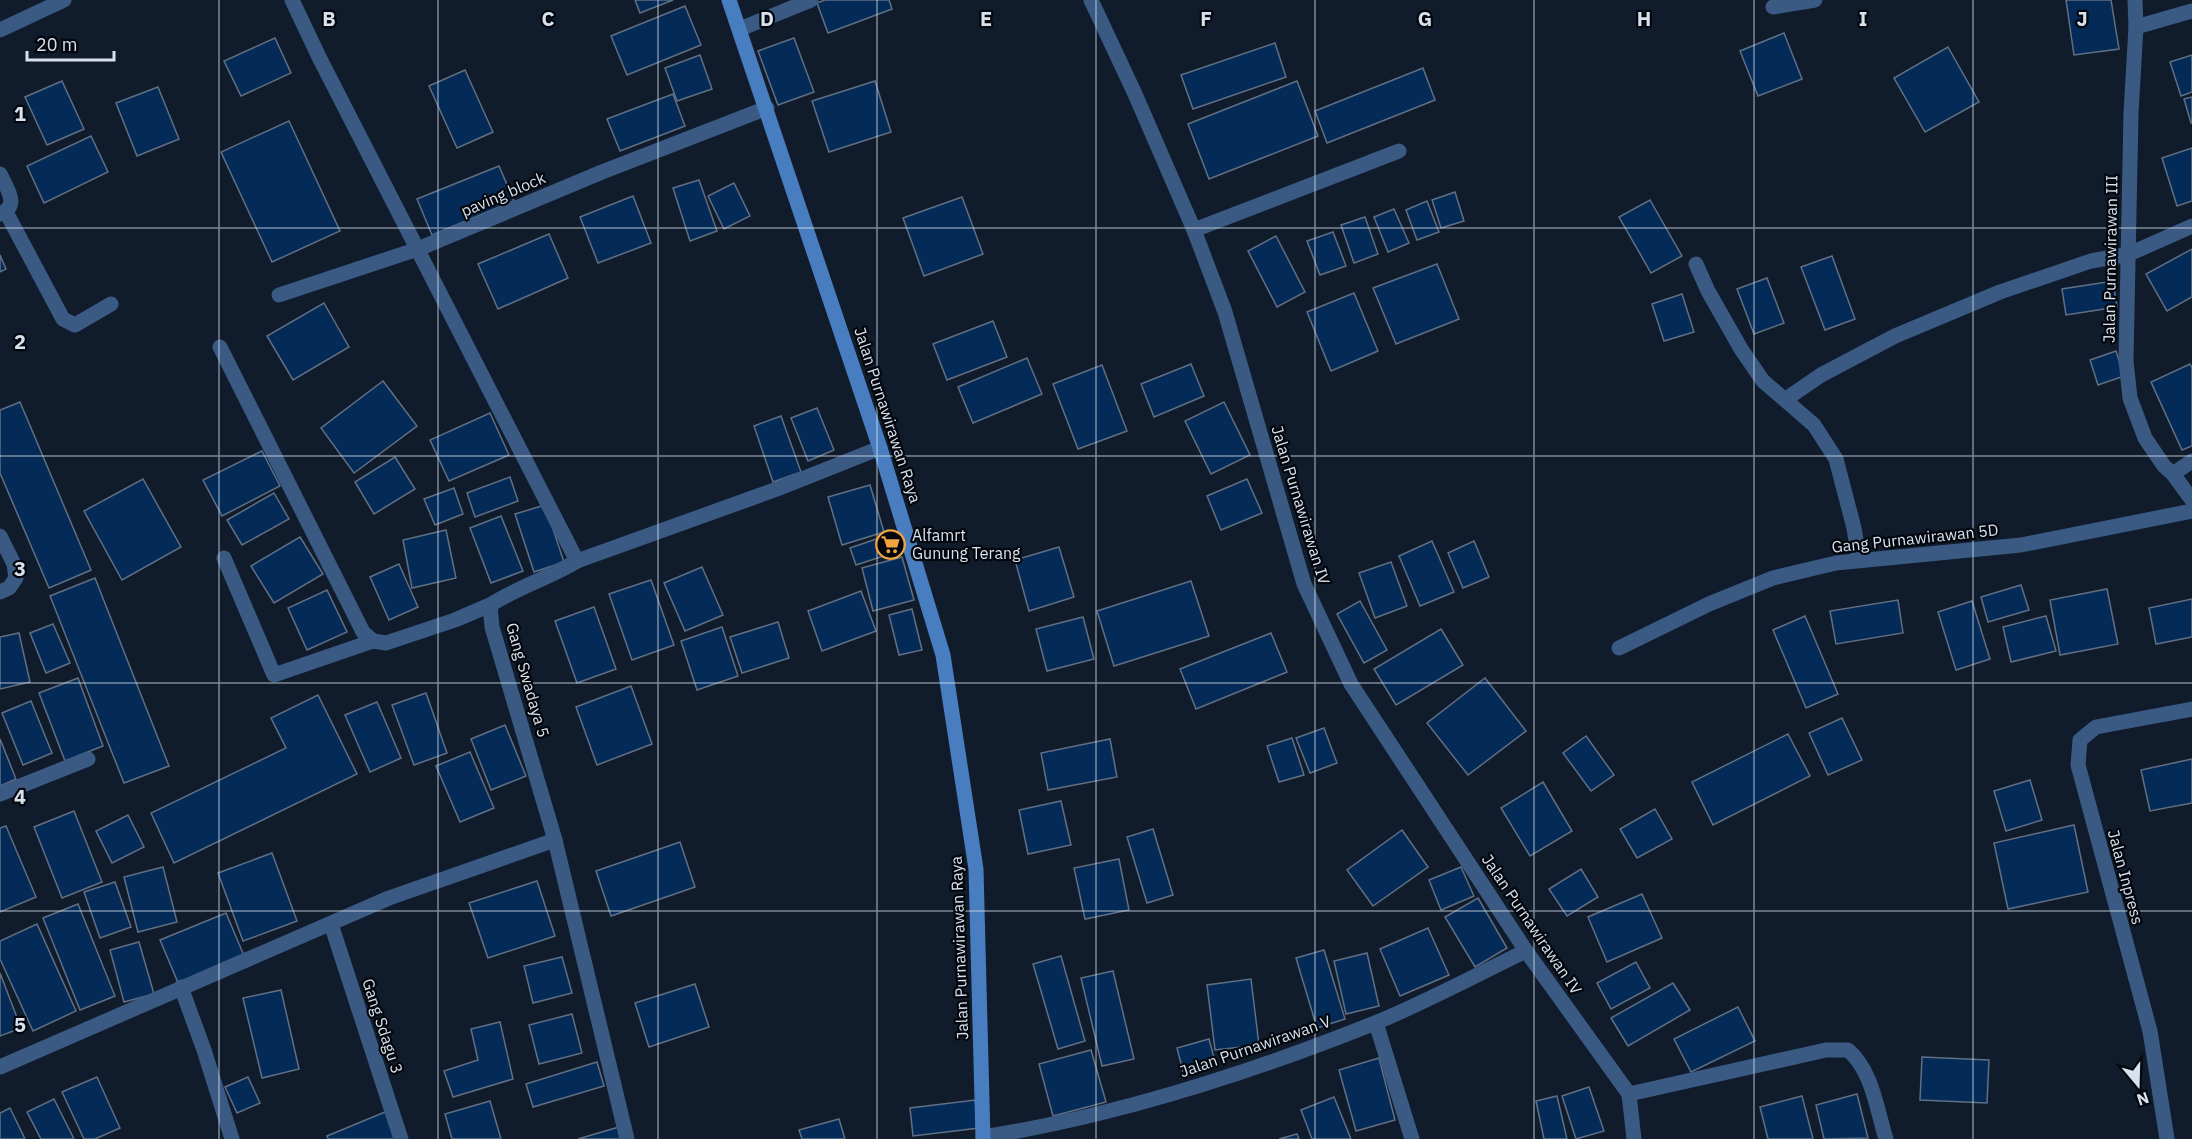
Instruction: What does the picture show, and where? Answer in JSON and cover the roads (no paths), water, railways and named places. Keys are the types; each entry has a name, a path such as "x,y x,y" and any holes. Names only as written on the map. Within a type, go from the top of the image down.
{"street":[{"path":"0,30 64,0"},
{"path":"292,0 577,561"},
{"name":"Jalan Purnawirawan Raya","path":"729,0 880,448 943,654 976,869 983,1138"},
{"path":"740,28 811,0"},
{"name":"Jalan Purnawirawan IV","path":"1091,0 1194,230 1225,312 1309,594 1350,684 1526,951 1629,1094 1634,1139"},
{"path":"1773,7 1815,0"},
{"name":"Jalan Purnawirawan III","path":"2135,0 2126,361 2130,398 2145,438 2192,500"},
{"path":"2136,27 2192,11"},
{"name":"paving block","path":"279,295 418,249 602,172 767,108"},
{"path":"1194,230 1399,151"},
{"path":"0,174 11,195 11,204 3,213 63,319 75,326 111,304"},
{"path":"1786,399 1821,375 1895,336 2000,292 2091,261 2129,254 2192,226"},
{"path":"1696,264 1708,291 1741,349 1763,381 1814,425 1836,459 1854,528 1858,559"},
{"path":"220,347 363,632 373,641"},
{"name":"Gang Swadaya 5","path":"627,1139 555,840 492,627 490,605 512,591 577,561 777,489 880,448"},
{"path":"2173,474 2192,461"},
{"name":"Gang Purnawirawan 5D","path":"1619,648 1709,604 1773,578 1858,559 2020,545 2192,511"},
{"path":"0,536 14,564 16,578 9,588 0,592"},
{"path":"224,558 274,675 373,641 386,643 455,620 490,605"},
{"name":"Jalan Inpress","path":"2167,1139 2150,1031 2078,765 2080,740 2096,727 2192,709"},
{"path":"0,794 88,759"},
{"path":"0,1067 390,898 555,840"},
{"name":"Gang Sdagu 3","path":"331,924 401,1139"},
{"name":"Jalan Purnawirawan V","path":"983,1138 1036,1128 1176,1094 1376,1023 1526,951"},
{"path":"181,987 232,1139"},
{"path":"1376,1023 1412,1139"},
{"path":"1629,1094 1826,1050 1848,1050 1858,1058 1866,1073 1886,1139"}],"place":[{"name":"Alfamrt Gunung Terang","path":"891,544"}]}
